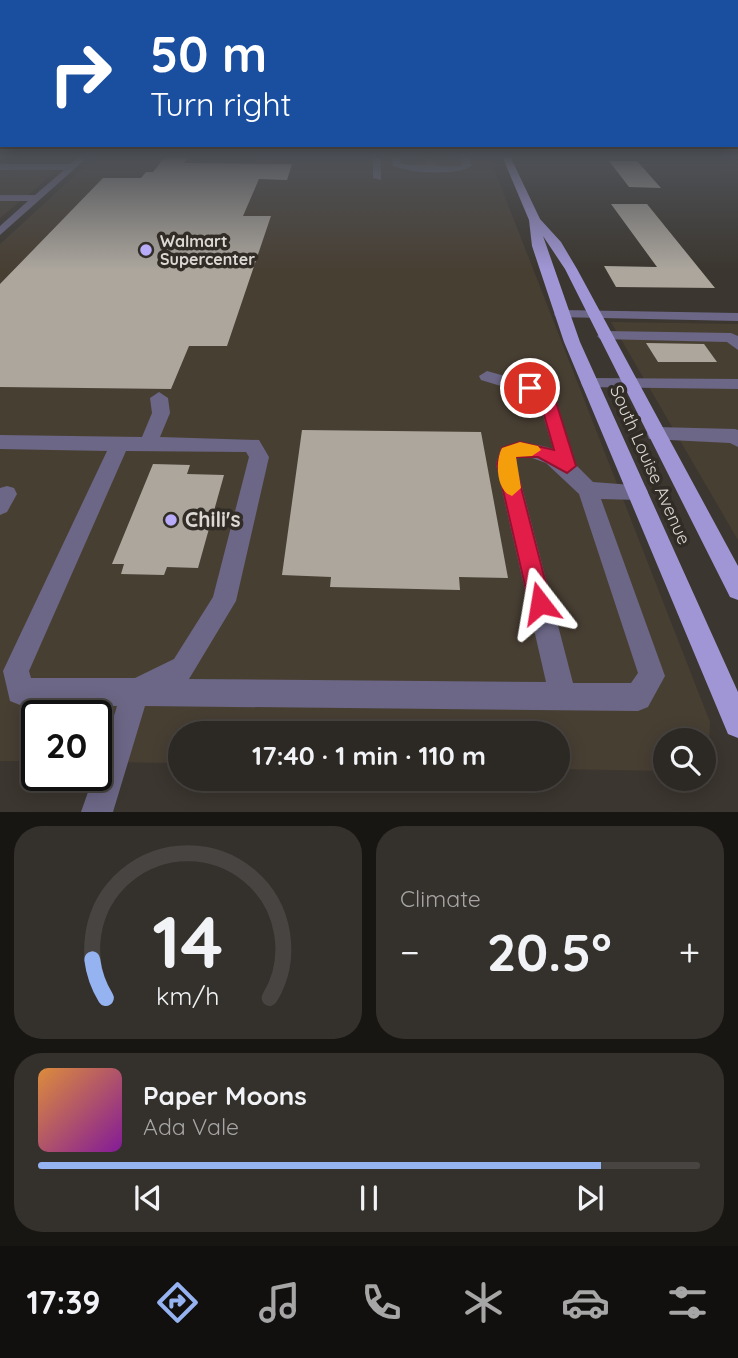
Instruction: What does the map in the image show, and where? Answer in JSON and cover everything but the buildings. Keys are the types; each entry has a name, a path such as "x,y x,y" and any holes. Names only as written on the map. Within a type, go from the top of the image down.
{"main road":[{"name":"South Louise Avenue","path":"523,194 535,220 557,245 738,589"},
{"name":"South Louise Avenue","path":"535,220 538,246 561,314 738,724"}],"street":[{"path":"0,232 43,194"},
{"path":"0,198 38,198"},
{"path":"561,314 738,317"},
{"path":"605,336 731,338 738,345"},
{"path":"487,376 530,388 548,402 567,466"},
{"path":"589,383 738,384"},
{"path":"148,444 160,413 159,398"},
{"path":"656,434 733,433"},
{"path":"0,442 252,446 259,457 224,601 183,668 135,693 97,812"},
{"path":"120,444 16,671 20,691 135,693 563,697 638,697 652,676 588,490 567,466 541,451 520,449 508,453 506,464 563,697"},
{"path":"588,490 638,492"},
{"path":"0,494 7,494 0,506"}],"shaded area":[{"path":"0,194 29,194 0,218"},
{"path":"55,194 504,194 710,722 710,728 653,728 653,771 570,769 570,721 168,721 168,763 112,762 112,700 21,700 21,761 0,761 0,244"},
{"path":"611,322 738,324 738,540"}],"slow traffic":[{"path":"512,488 506,464 508,453 520,449 532,450"}],"place":[{"name":"Walmart Supercenter","path":"146,250"},
{"name":"Chili's","path":"171,520"}],"route":[{"path":"530,388 548,402 567,466 541,451 520,449 508,453 506,464 540,603"}]}
